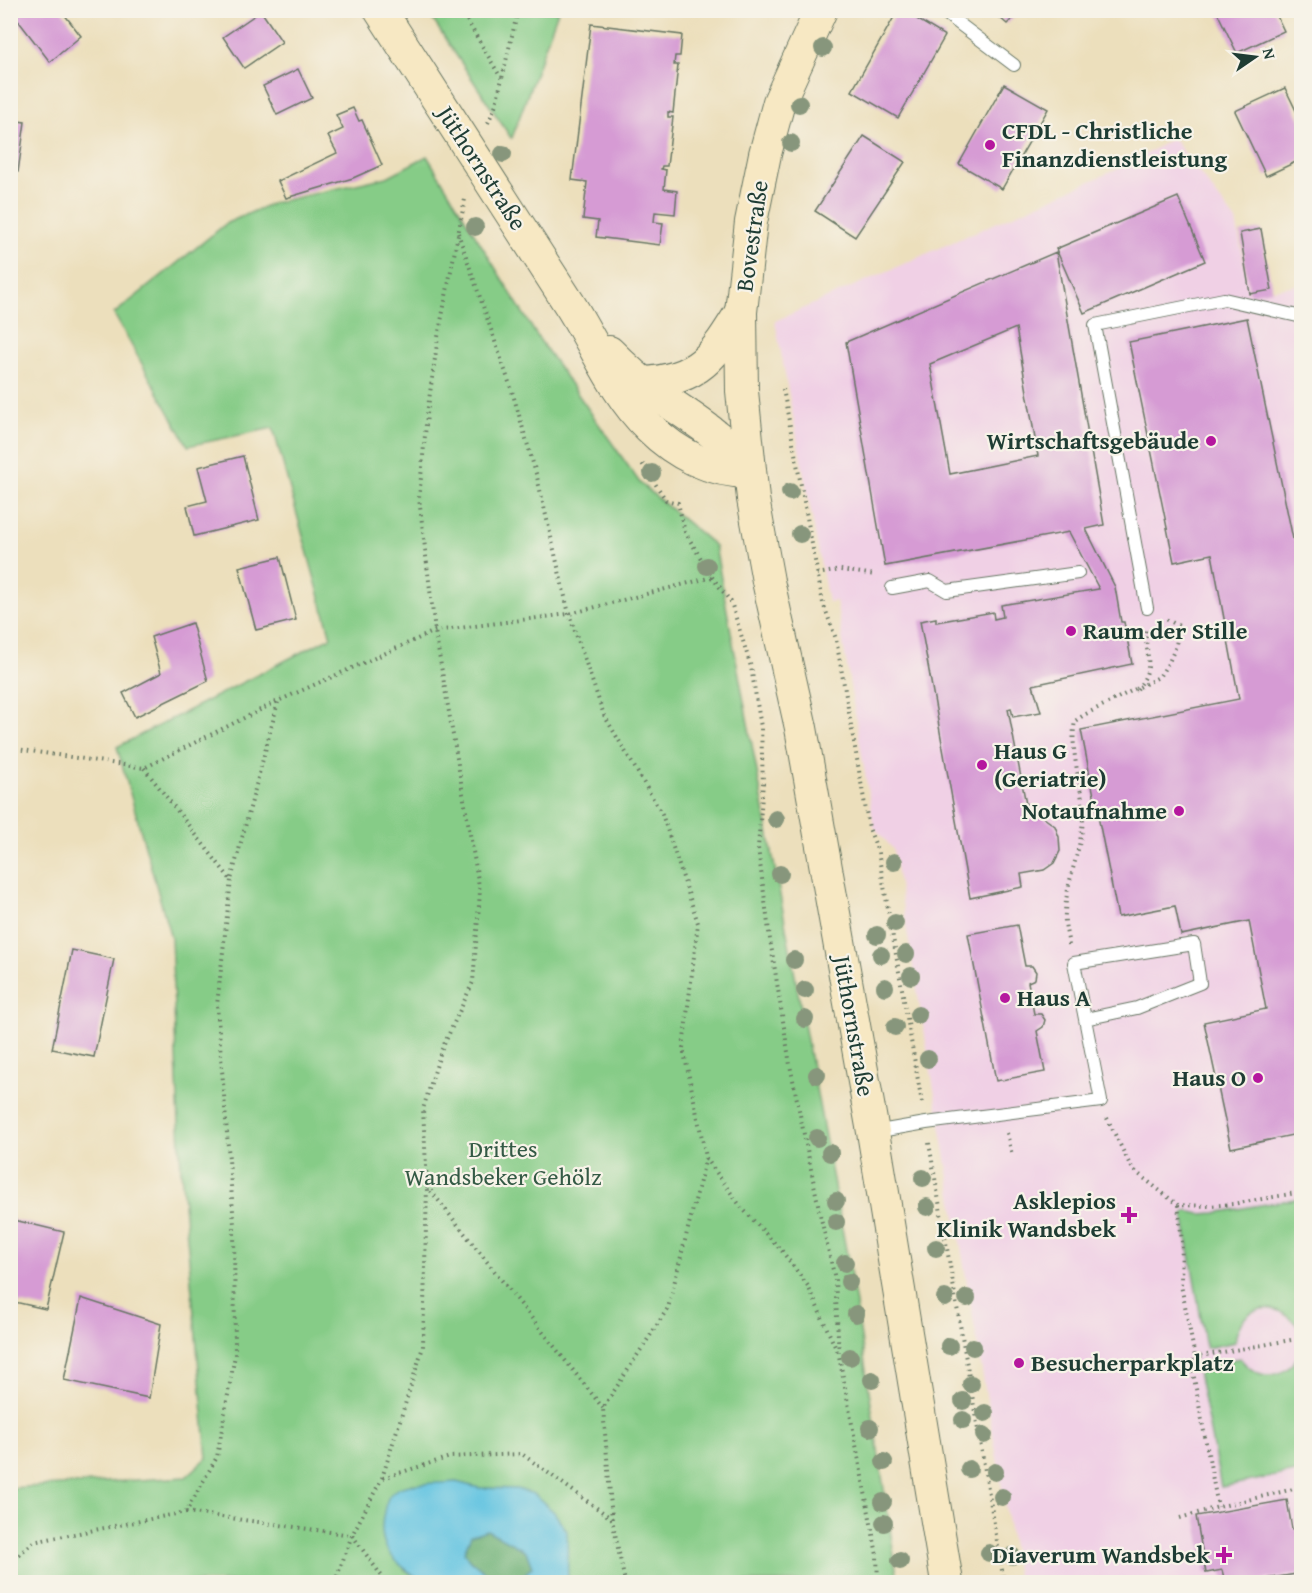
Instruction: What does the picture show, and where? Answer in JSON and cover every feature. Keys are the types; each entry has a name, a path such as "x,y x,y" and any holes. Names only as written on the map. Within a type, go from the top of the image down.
{"main road":[{"name":"Jüthornstraße","path":"380,10 583,325 627,402 668,445 701,463 734,471 750,472"},
{"name":"Bovestraße","path":"750,472 742,391 741,312 751,222 779,102 821,10"},
{"path":"643,383 676,379 702,364 724,340 741,312"},
{"name":"Jüthornstraße","path":"583,325 643,383 691,416 723,442 743,461 750,472 768,581 801,728 873,1132 947,1582"}],"lane":[{"path":"941,10 1014,65"},
{"path":"1146,608 1095,324 1224,299 1302,317"},
{"path":"892,588 930,581 947,591 1078,573"},
{"path":"873,1132 1101,1101 1074,963 1194,944 1200,983 1137,1008 1085,1018"}],"path":[{"path":"461,10 502,78"},
{"path":"335,1582 352,1535 382,1478 423,1347 427,1185 423,1109 441,1051 473,982 480,892 435,631 419,498 427,414 438,337 458,232 475,156 496,104 518,10"},
{"path":"458,232 512,391 537,477 569,614 604,715 662,814 698,923 683,1048 706,1157 741,1207 782,1251 808,1286 839,1356"},
{"path":"783,389 823,603 836,639 870,828 879,852 1004,1582"},
{"path":"678,503 685,532 712,577 731,602 751,667 761,727 763,783 758,848 790,1065 835,1279 839,1356 877,1555 878,1582"},
{"path":"817,574 840,570 883,576 892,588"},
{"path":"10,748 144,768 278,701 435,631 569,614 712,577"},
{"path":"1074,963 1066,931 1065,913 1083,818 1072,735 1075,721 1084,715 1137,689 1158,677 1169,662 1176,646 1179,626 1146,608 1145,635 1150,664 1148,674 1137,689"},
{"path":"186,1512 217,1457 235,1355 234,1224 217,1005 231,880 278,701"},
{"path":"144,768 231,880"},
{"path":"1101,1101 1130,1165 1178,1205 1233,1204 1302,1192"},
{"path":"603,1408 668,1308 706,1157"},
{"path":"427,1185 603,1408 612,1519 626,1582"},
{"path":"1178,1205 1182,1242 1181,1284 1195,1357 1192,1366 1218,1507"},
{"path":"1195,1357 1302,1338"},
{"path":"382,1478 450,1457 522,1454 612,1519"},
{"path":"1180,1518 1302,1487"},
{"path":"10,1563 33,1542 186,1512 352,1535 386,1582"}],"shaded area":[{"name":"Asklepios Klinik Wandsbek","path":"1173,138 1236,221 1250,294 1301,284 1301,1582 1018,1582 893,849 874,827 836,601 828,602 775,321 1131,163"}],"green space":[{"path":"427,11 558,11 512,138 511,138"},
{"name":"Drittes Wandsbeker Gehölz","path":"427,156 537,336 640,483 715,546 855,1298 898,1582 568,1582 567,1571 517,1489 479,1488 456,1482 431,1485 412,1484 404,1569 423,1582 11,1582 11,1488 186,1477 207,1458 181,1171 171,938 117,747 331,637 273,428 188,446 114,314 227,223 273,203 387,177"},
{"path":"1301,1198 1301,1331 1283,1313 1273,1309 1263,1309 1245,1318 1238,1328 1235,1342 1206,1348 1183,1214 1187,1211 1201,1214 1215,1213"},
{"path":"1301,1350 1301,1471 1221,1487 1197,1366 1240,1358 1256,1372 1273,1375 1289,1367"},
{"path":"487,1530 526,1551 532,1567 518,1581 487,1573 464,1552 471,1535"}],"water":[{"path":"456,1482 479,1488 517,1489 534,1494 554,1512 567,1531 568,1582 423,1582 396,1561 385,1546 382,1536 384,1510 393,1492 405,1486","holes":["487,1530 526,1551 532,1567 518,1581 501,1578 481,1570 464,1552 471,1535"]}],"building":[{"path":"10,10 61,10 81,36 50,62"},
{"path":"898,10 902,10 945,36 898,118 852,91"},
{"path":"991,10 1021,10 1007,24"},
{"path":"1216,10 1274,10 1284,31 1237,53"},
{"path":"261,11 282,42 244,68 223,37"},
{"path":"591,24 682,35 680,56 675,56 674,65 678,65 673,113 668,112 668,117 673,117 667,166 662,166 661,169 666,170 664,189 677,191 675,214 655,212 654,222 663,223 660,245 596,237 598,221 583,219 587,182 572,180"},
{"path":"298,69 312,98 277,115 263,86"},
{"path":"1004,84 1048,109 1002,189 959,164"},
{"path":"1285,88 1302,123 1302,159 1266,176 1235,111"},
{"path":"353,108 359,121 362,120 382,165 353,178 286,198 278,181 337,153 328,136 343,129 336,115"},
{"path":"10,120 25,122 18,172 10,171"},
{"path":"864,136 905,162 855,237 815,211"},
{"path":"1178,197 1205,261 1084,313 1056,249"},
{"path":"1261,229 1272,290 1250,294 1240,233"},
{"path":"1056,252 1104,525 1086,529 1115,587 1132,664 1033,685 1041,712 1013,717 1011,708 1008,709 1028,815 1037,813 1055,826 1059,837 1060,851 1054,863 1044,870 1021,874 1023,887 970,898 920,621 936,618 936,622 993,612 994,619 1003,617 1001,605 1099,589 1069,532 885,566 846,342","holes":["1016,328 1038,456 950,474 930,364"]},
{"path":"1247,318 1293,539 1302,537 1302,1133 1231,1148 1204,1022 1266,1009 1249,921 1181,935 1175,906 1118,917 1081,730 1239,699 1212,554 1174,562 1129,342"},
{"path":"243,456 259,520 194,536 187,506 207,501 198,467"},
{"path":"280,557 296,620 256,630 239,567"},
{"path":"192,623 208,681 135,717 123,693 161,673 151,637"},
{"name":"Haus A","path":"1017,925 1025,966 1032,966 1036,972 1035,979 1028,982 1034,1014 1041,1014 1045,1020 1043,1027 1037,1031 1045,1072 996,1081 968,934"},
{"path":"72,950 114,959 94,1057 52,1049"},
{"path":"10,1219 64,1232 46,1309 10,1301"},
{"path":"81,1298 161,1324 149,1398 64,1380"},
{"path":"1287,1500 1292,1529 1301,1528 1302,1573 1248,1582 1225,1582 1222,1570 1206,1573 1196,1516"}],"place":[{"name":"CFDL - Christliche Finanzdienstleistung","path":"990,145"},
{"name":"Wirtschaftsgebäude","path":"1211,441"},
{"name":"Raum der Stille","path":"1071,631"},
{"name":"Haus G (Geriatrie)","path":"982,765"},
{"name":"Notaufnahme","path":"1179,811"},
{"name":"Haus A","path":"1005,998"},
{"name":"Haus O","path":"1258,1078"},
{"name":"Asklepios Klinik Wandsbek","path":"1129,1215"},
{"name":"Besucherparkplatz","path":"1019,1363"},
{"name":"Diaverum Wandsbek","path":"1224,1555"}]}
